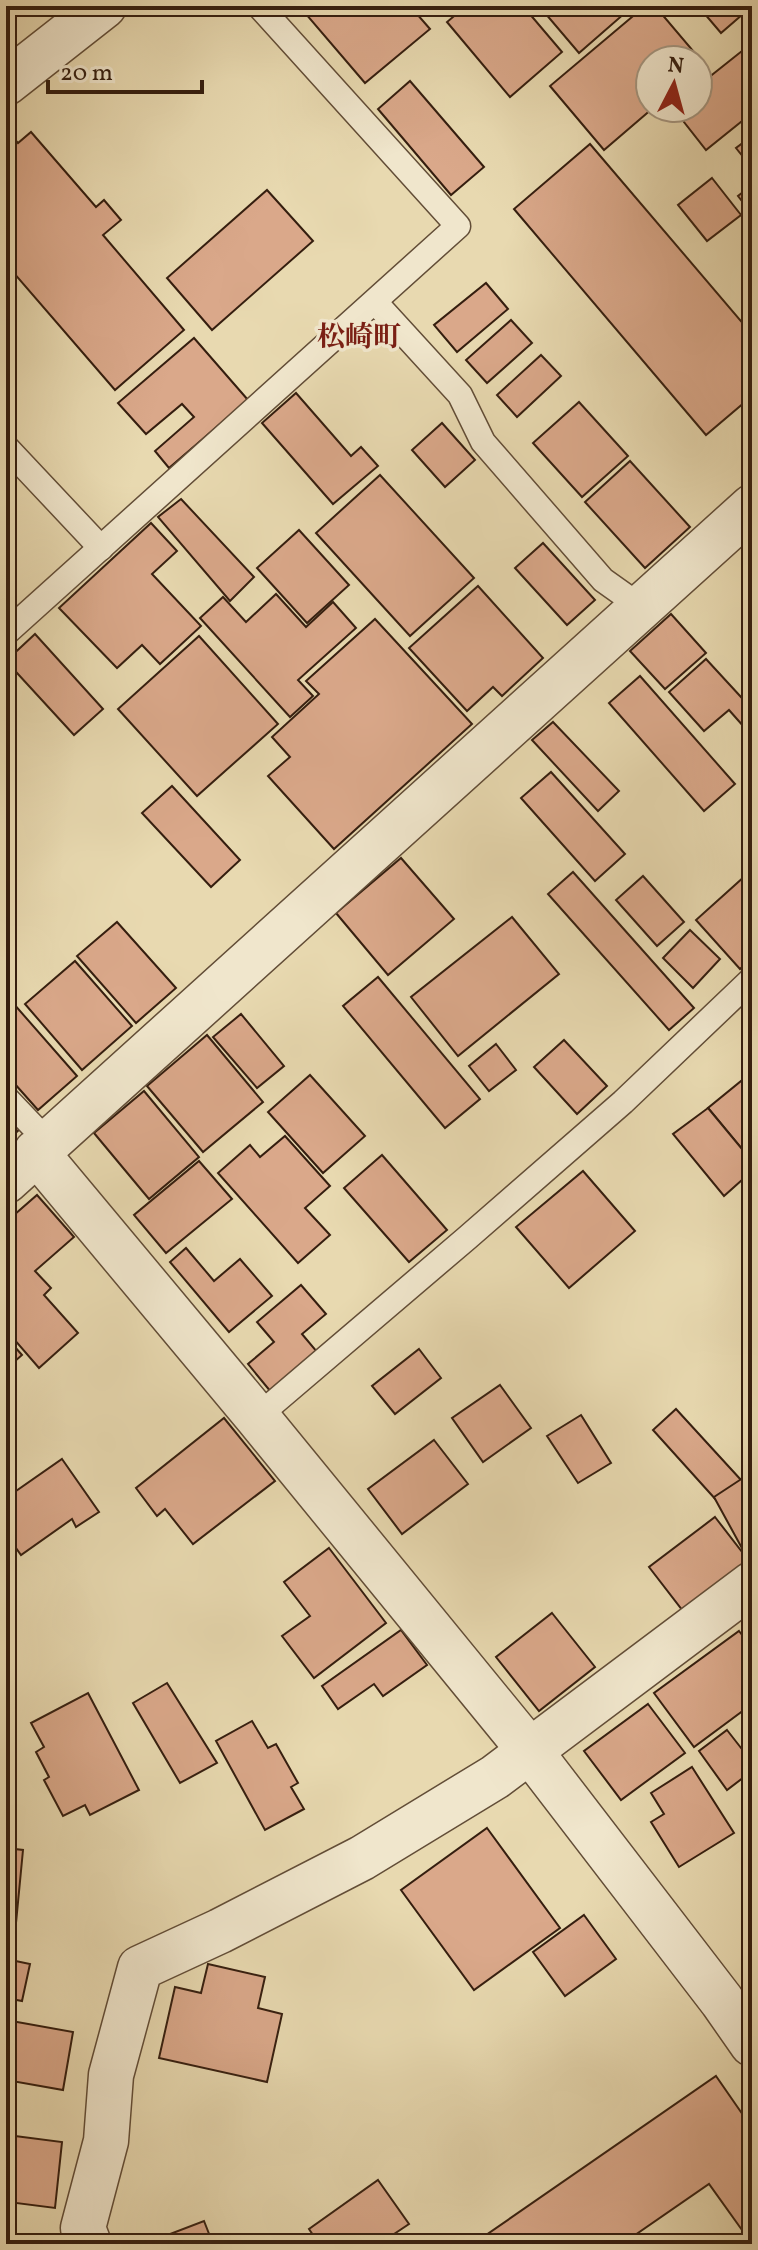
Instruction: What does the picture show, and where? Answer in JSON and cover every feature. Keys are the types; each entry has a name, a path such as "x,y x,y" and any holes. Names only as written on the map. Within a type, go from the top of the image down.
{"street":[{"path":"6,83 104,6"},
{"path":"752,507 30,1158 257,1417 530,1751 714,1989 752,2044"},
{"path":"89,2244 83,2228 106,2141 111,2075 140,1968 362,1858 495,1777 752,1584"}],"lane":[{"path":"6,633 458,226 259,6"},
{"path":"375,302 460,395 483,442 603,580 641,607"},
{"path":"6,447 101,548"},
{"path":"257,1417 623,1102 752,979"},
{"path":"6,1098 30,1158"}],"building":[{"path":"314,6 410,6 430,29 365,83 305,13"},
{"path":"466,6 523,6 562,52 510,97 447,22"},
{"path":"539,6 619,6 625,13 579,53"},
{"path":"645,6 655,6 687,44 634,44 634,124 604,150 550,86"},
{"path":"698,6 748,6 750,8 721,33"},
{"path":"752,43 752,113 706,150 686,124 714,124 714,73"},
{"path":"410,81 484,167 451,195 378,109"},
{"path":"6,130 18,143 31,132 96,207 104,200 121,220 103,235 184,330 115,390 6,264"},
{"path":"752,136 752,168 736,148"},
{"path":"590,144 752,334 752,396 706,435 514,209"},
{"path":"712,178 741,215 707,241 678,205"},
{"path":"752,185 752,214 738,196"},
{"path":"267,190 313,241 212,330 167,278"},
{"path":"486,283 508,309 457,352 434,325"},
{"path":"511,320 532,343 487,383 466,360"},
{"path":"194,338 248,400 169,468 155,451 194,417 182,404 146,434 118,403"},
{"path":"541,355 561,376 517,417 497,395"},
{"path":"296,393 351,456 361,447 378,466 333,504 262,423"},
{"path":"579,402 628,456 582,497 533,443"},
{"path":"442,423 475,460 445,487 412,450"},
{"path":"630,461 690,527 645,568 585,502"},
{"path":"380,475 474,578 410,636 316,533"},
{"path":"181,499 254,577 230,601 158,517"},
{"path":"151,523 177,551 152,574 201,626 160,664 142,645 117,668 59,608"},
{"path":"299,530 349,585 307,623 257,568"},
{"path":"543,543 595,600 567,625 515,568"},
{"path":"478,586 543,658 502,696 493,687 467,711 409,648"},
{"path":"276,594 306,627 333,602 356,628 298,680 313,696 290,717 200,618 223,597 246,622"},
{"path":"671,614 706,653 665,689 630,651"},
{"path":"375,619 472,724 334,849 268,776 290,757 272,737 319,694 306,681"},
{"path":"35,634 103,709 74,735 6,661"},
{"path":"199,636 278,724 197,796 118,709"},
{"path":"706,659 752,709 752,736 729,710 704,731 669,692"},
{"path":"640,676 735,784 704,811 609,703"},
{"path":"553,722 619,791 598,811 532,740"},
{"path":"551,772 625,854 595,881 521,798"},
{"path":"172,786 240,860 211,887 142,813"},
{"path":"401,858 454,919 388,975 336,913"},
{"path":"573,872 694,1008 669,1030 548,894"},
{"path":"643,876 684,922 657,946 616,900"},
{"path":"745,876 752,884 752,958 740,969 696,920"},
{"path":"512,917 559,974 458,1056 411,997"},
{"path":"117,922 176,988 136,1023 77,956"},
{"path":"690,930 720,959 693,988 663,958"},
{"path":"75,961 132,1026 82,1070 25,1004"},
{"path":"378,977 480,1099 445,1128 343,1006"},
{"path":"6,995 77,1076 38,1110 6,1074"},
{"path":"241,1014 284,1066 257,1088 213,1037"},
{"path":"207,1035 263,1102 203,1152 147,1086"},
{"path":"564,1040 607,1086 577,1114 534,1067"},
{"path":"496,1044 516,1070 489,1091 469,1066"},
{"path":"310,1075 365,1136 323,1173 268,1112"},
{"path":"746,1077 752,1084 752,1161 708,1108"},
{"path":"144,1091 199,1157 149,1199 94,1133"},
{"path":"708,1108 752,1161 752,1171 724,1196 673,1134"},
{"path":"6,1111 22,1127 6,1142"},
{"path":"285,1136 330,1186 305,1208 330,1235 298,1263 218,1173 250,1145 260,1157"},
{"path":"382,1155 447,1230 409,1262 344,1188"},
{"path":"199,1161 232,1199 166,1253 134,1215"},
{"path":"583,1171 635,1231 569,1288 516,1227"},
{"path":"37,1195 74,1237 35,1271 51,1288 44,1295 78,1333 39,1368 6,1330 6,1222"},
{"path":"186,1248 214,1281 240,1259 272,1296 229,1332 170,1262"},
{"path":"301,1285 326,1314 302,1334 318,1353 271,1392 248,1364 274,1342 257,1322"},
{"path":"6,1337 22,1355 6,1369"},
{"path":"419,1349 441,1378 395,1414 372,1386"},
{"path":"500,1385 531,1428 483,1462 452,1418"},
{"path":"676,1409 752,1492 752,1508 736,1522 653,1430"},
{"path":"581,1415 611,1463 578,1483 547,1436"},
{"path":"224,1418 275,1481 193,1544 165,1509 157,1516 136,1488"},
{"path":"434,1440 468,1484 402,1534 368,1489"},
{"path":"62,1459 99,1512 76,1527 72,1519 21,1555 6,1534 6,1498"},
{"path":"752,1472 752,1559 749,1561 714,1497"},
{"path":"715,1517 749,1561 683,1611 649,1567"},
{"path":"329,1548 386,1623 314,1678 282,1636 310,1616 284,1582"},
{"path":"552,1613 595,1667 539,1711 496,1657"},
{"path":"401,1630 427,1665 383,1696 374,1684 338,1709 322,1686"},
{"path":"739,1631 752,1648 752,1704 694,1747 654,1693"},
{"path":"167,1683 217,1763 180,1783 133,1703"},
{"path":"88,1693 139,1790 90,1815 85,1805 63,1816 44,1780 49,1777 36,1752 44,1747 31,1723"},
{"path":"648,1704 685,1753 621,1800 584,1751"},
{"path":"252,1721 268,1748 276,1744 298,1783 291,1787 304,1809 265,1830 216,1741"},
{"path":"727,1730 752,1762 752,1771 727,1790 699,1751"},
{"path":"692,1767 734,1833 679,1867 651,1822 664,1814 651,1793"},
{"path":"487,1828 560,1928 474,1990 401,1890"},
{"path":"6,1848 23,1850 16,1923 6,1922"},
{"path":"584,1915 616,1959 565,1996 533,1952"},
{"path":"6,1959 30,1964 22,2001 6,1998"},
{"path":"208,1964 265,1977 258,2008 282,2014 267,2082 159,2058 175,1987 201,1993"},
{"path":"6,2020 73,2032 63,2090 6,2080"},
{"path":"716,2076 752,2128 752,2244 709,2184 622,2244 473,2244"},
{"path":"15,2136 62,2142 55,2208 8,2202"},
{"path":"378,2180 409,2224 379,2244 319,2244 309,2229"},
{"path":"204,2221 213,2244 144,2244"}],"district":[{"name":"松崎町","path":"359,338"}]}
